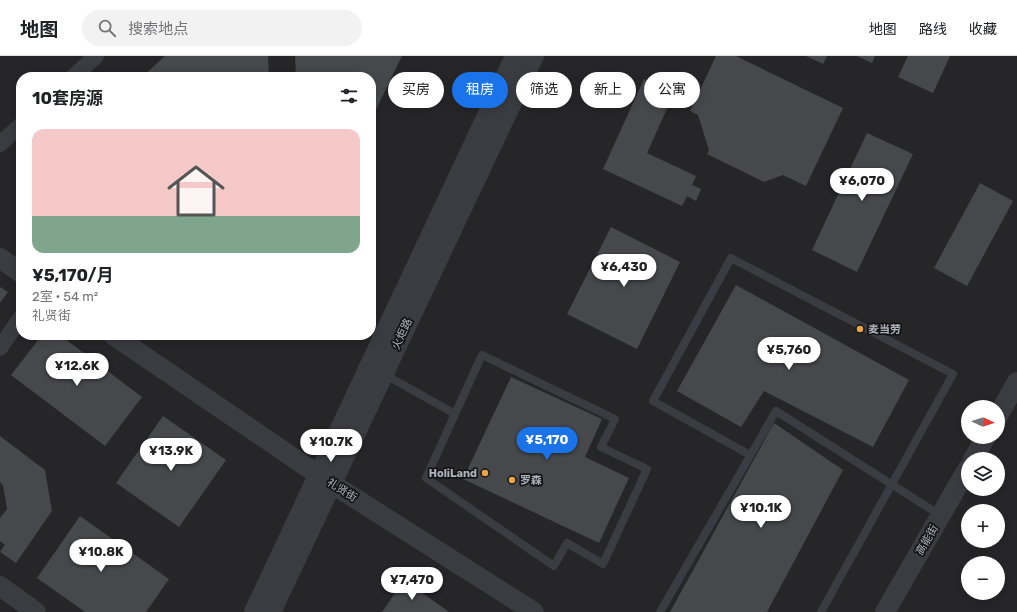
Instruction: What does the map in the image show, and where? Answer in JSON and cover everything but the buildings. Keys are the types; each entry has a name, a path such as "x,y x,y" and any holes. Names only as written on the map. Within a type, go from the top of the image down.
{"street":[{"path":"78,72 96,56"},
{"name":"火炬路","path":"271,612 325,479 515,56"},
{"name":"火炬路","path":"254,612 325,479 384,374 534,56"},
{"path":"0,144 16,130"},
{"path":"0,258 16,269"},
{"path":"0,348 16,324"},
{"name":"礼贤街","path":"120,340 325,479 534,612"},
{"path":"1005,403 1017,382"},
{"name":"高能街","path":"890,610 961,480"},
{"path":"0,586 36,612"}],"lane":[{"path":"750,455 653,401 731,258 953,374 821,612"},
{"path":"482,355 615,419 601,447 647,469 603,564 567,543 554,566 426,478 455,414 482,355"},
{"path":"384,374 455,414"},
{"path":"660,612 776,411 941,516"}],"shaded area":[{"path":"0,56 1017,56 1017,612 0,612"}],"place":[{"name":"麦当劳","path":"860,329"},
{"name":"HoliLand","path":"485,473"},
{"name":"罗森","path":"512,480"}]}
